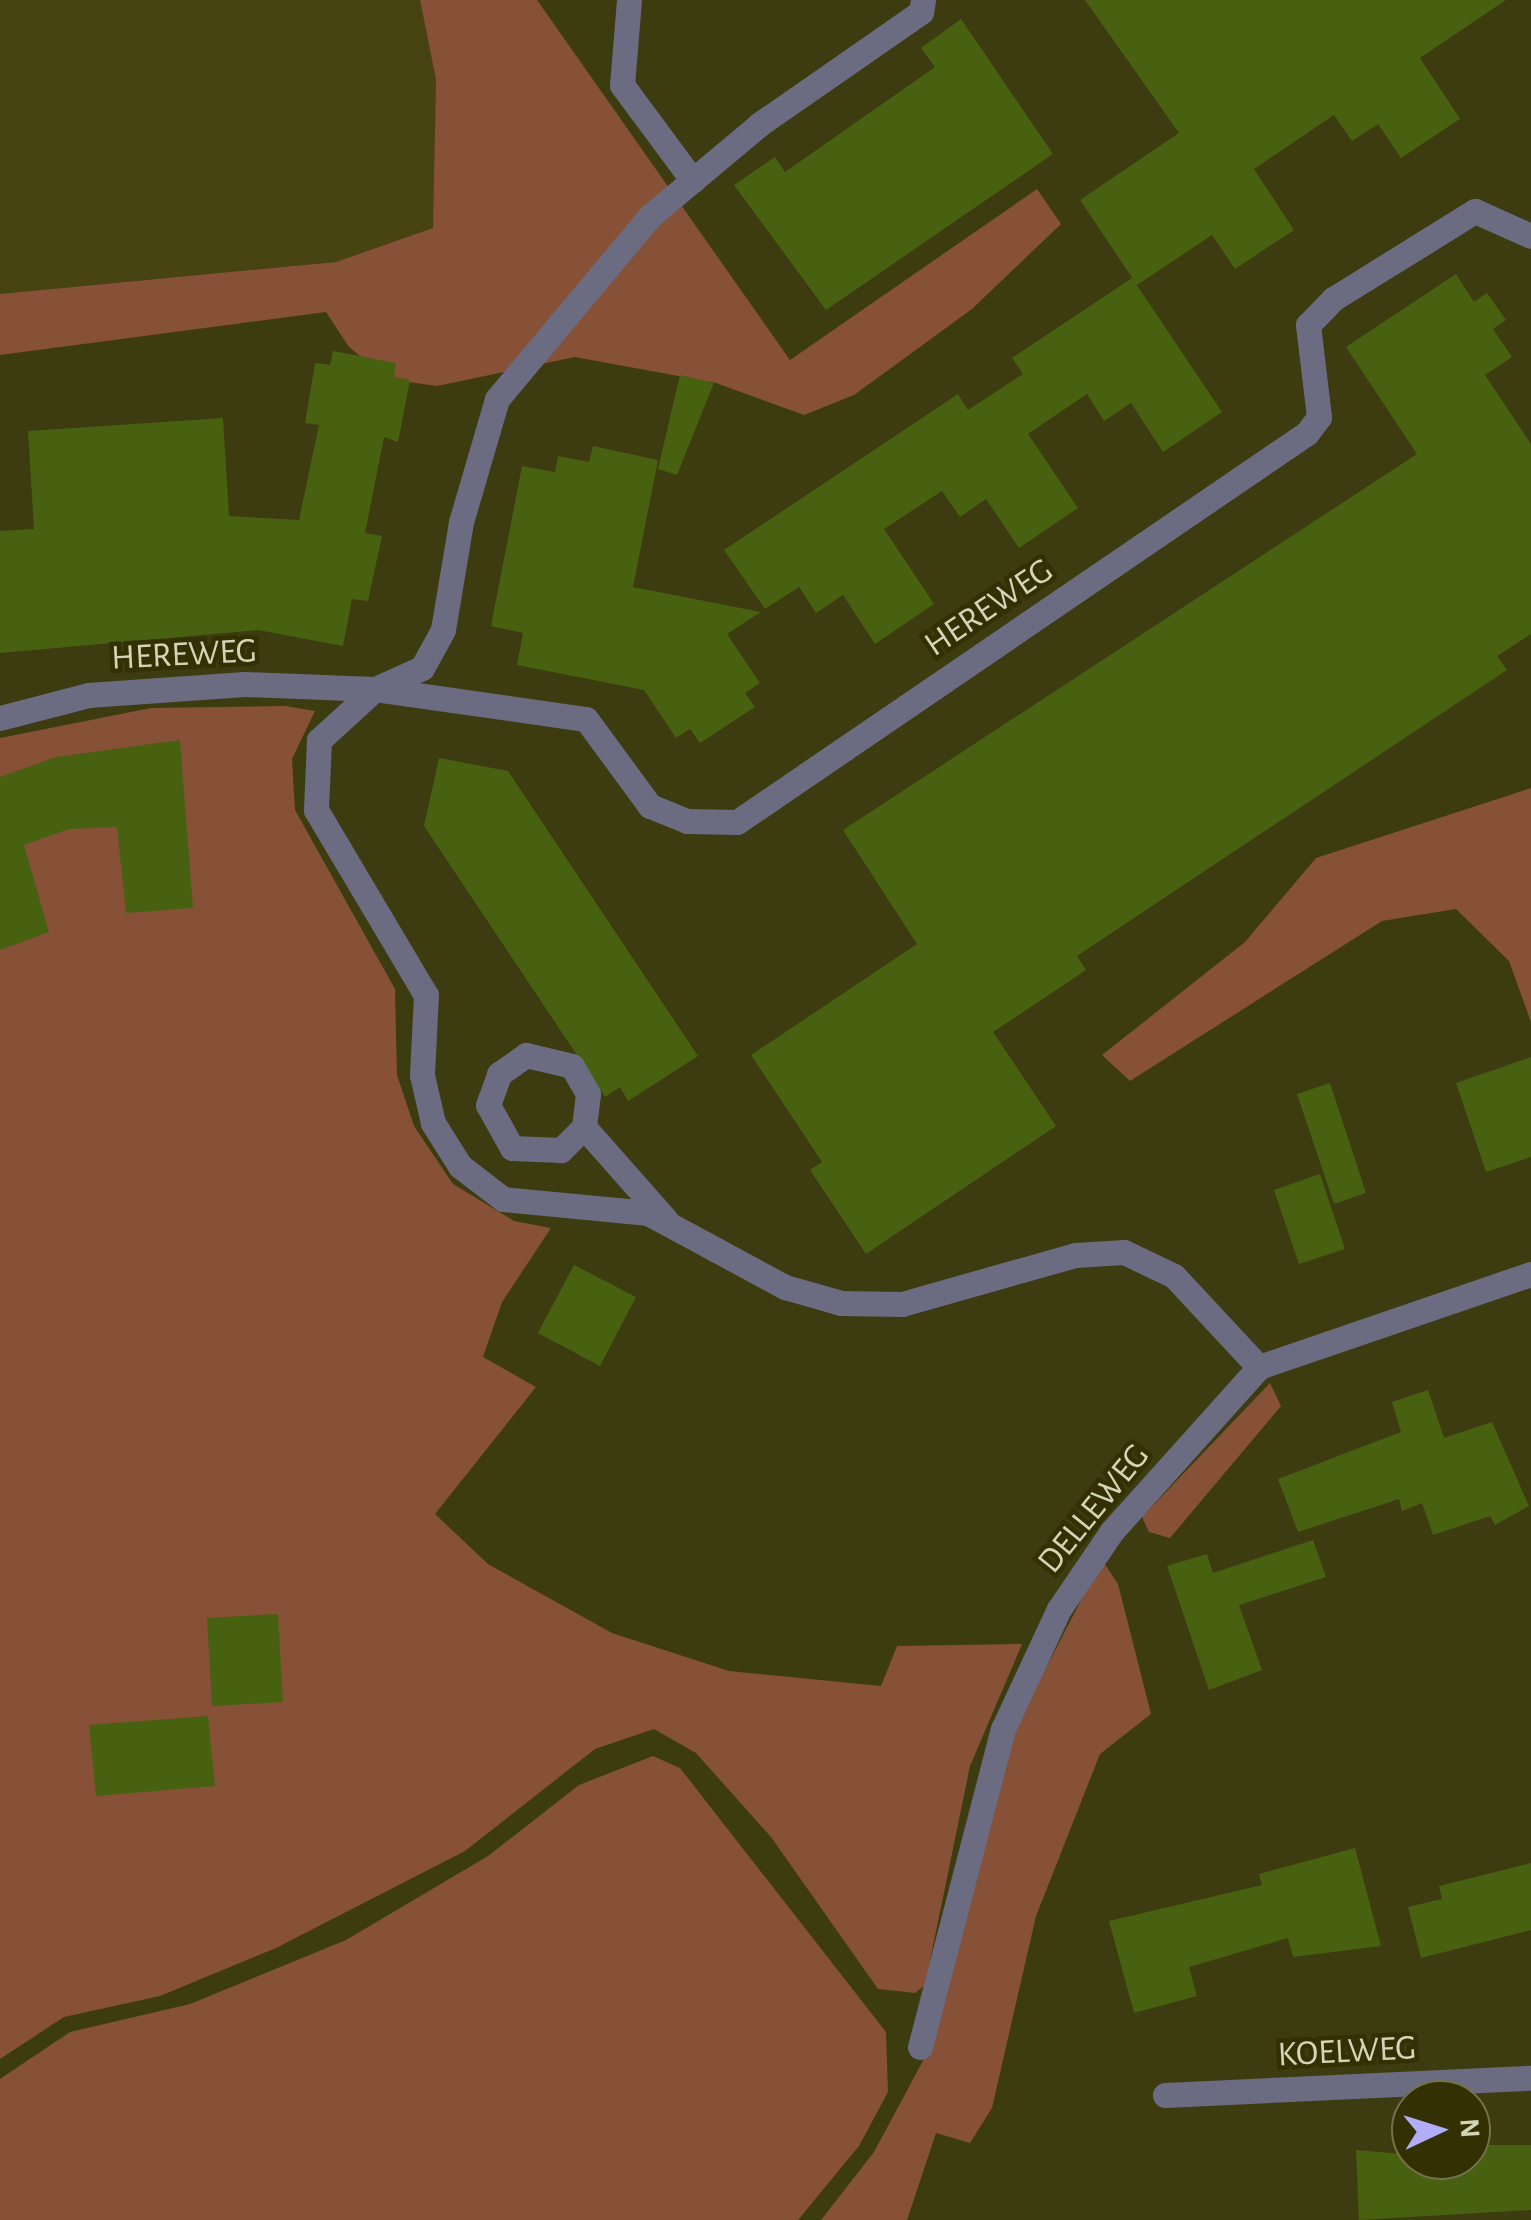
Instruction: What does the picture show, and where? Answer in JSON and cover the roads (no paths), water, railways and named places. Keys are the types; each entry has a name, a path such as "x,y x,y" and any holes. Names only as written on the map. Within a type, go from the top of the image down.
{"street":[{"path":"629,0 622,85 693,180"},
{"name":"HEREWEG","path":"923,0 920,12 650,216 498,400 461,522 443,630 422,668 375,688 319,740 311,786 326,834 426,995 422,1075 444,1146 503,1199 666,1220 785,1287 872,1306 1075,1256 1124,1252 1174,1276 1259,1367"},
{"name":"HEREWEG","path":"0,718 88,695 246,684 375,688 586,719 650,806 686,822 737,822 1308,433 1319,417 1308,324 1333,299 1474,210 1531,236"},
{"path":"584,1127 562,1150 512,1148 488,1106 498,1074 526,1056 558,1058 588,1094 584,1127 666,1220"},
{"name":"DELLEWEG","path":"920,2047 976,1815 1059,1610 1112,1531 1259,1367 1531,1274"},
{"name":"KOELWEG","path":"1166,2096 1531,2078"}]}
